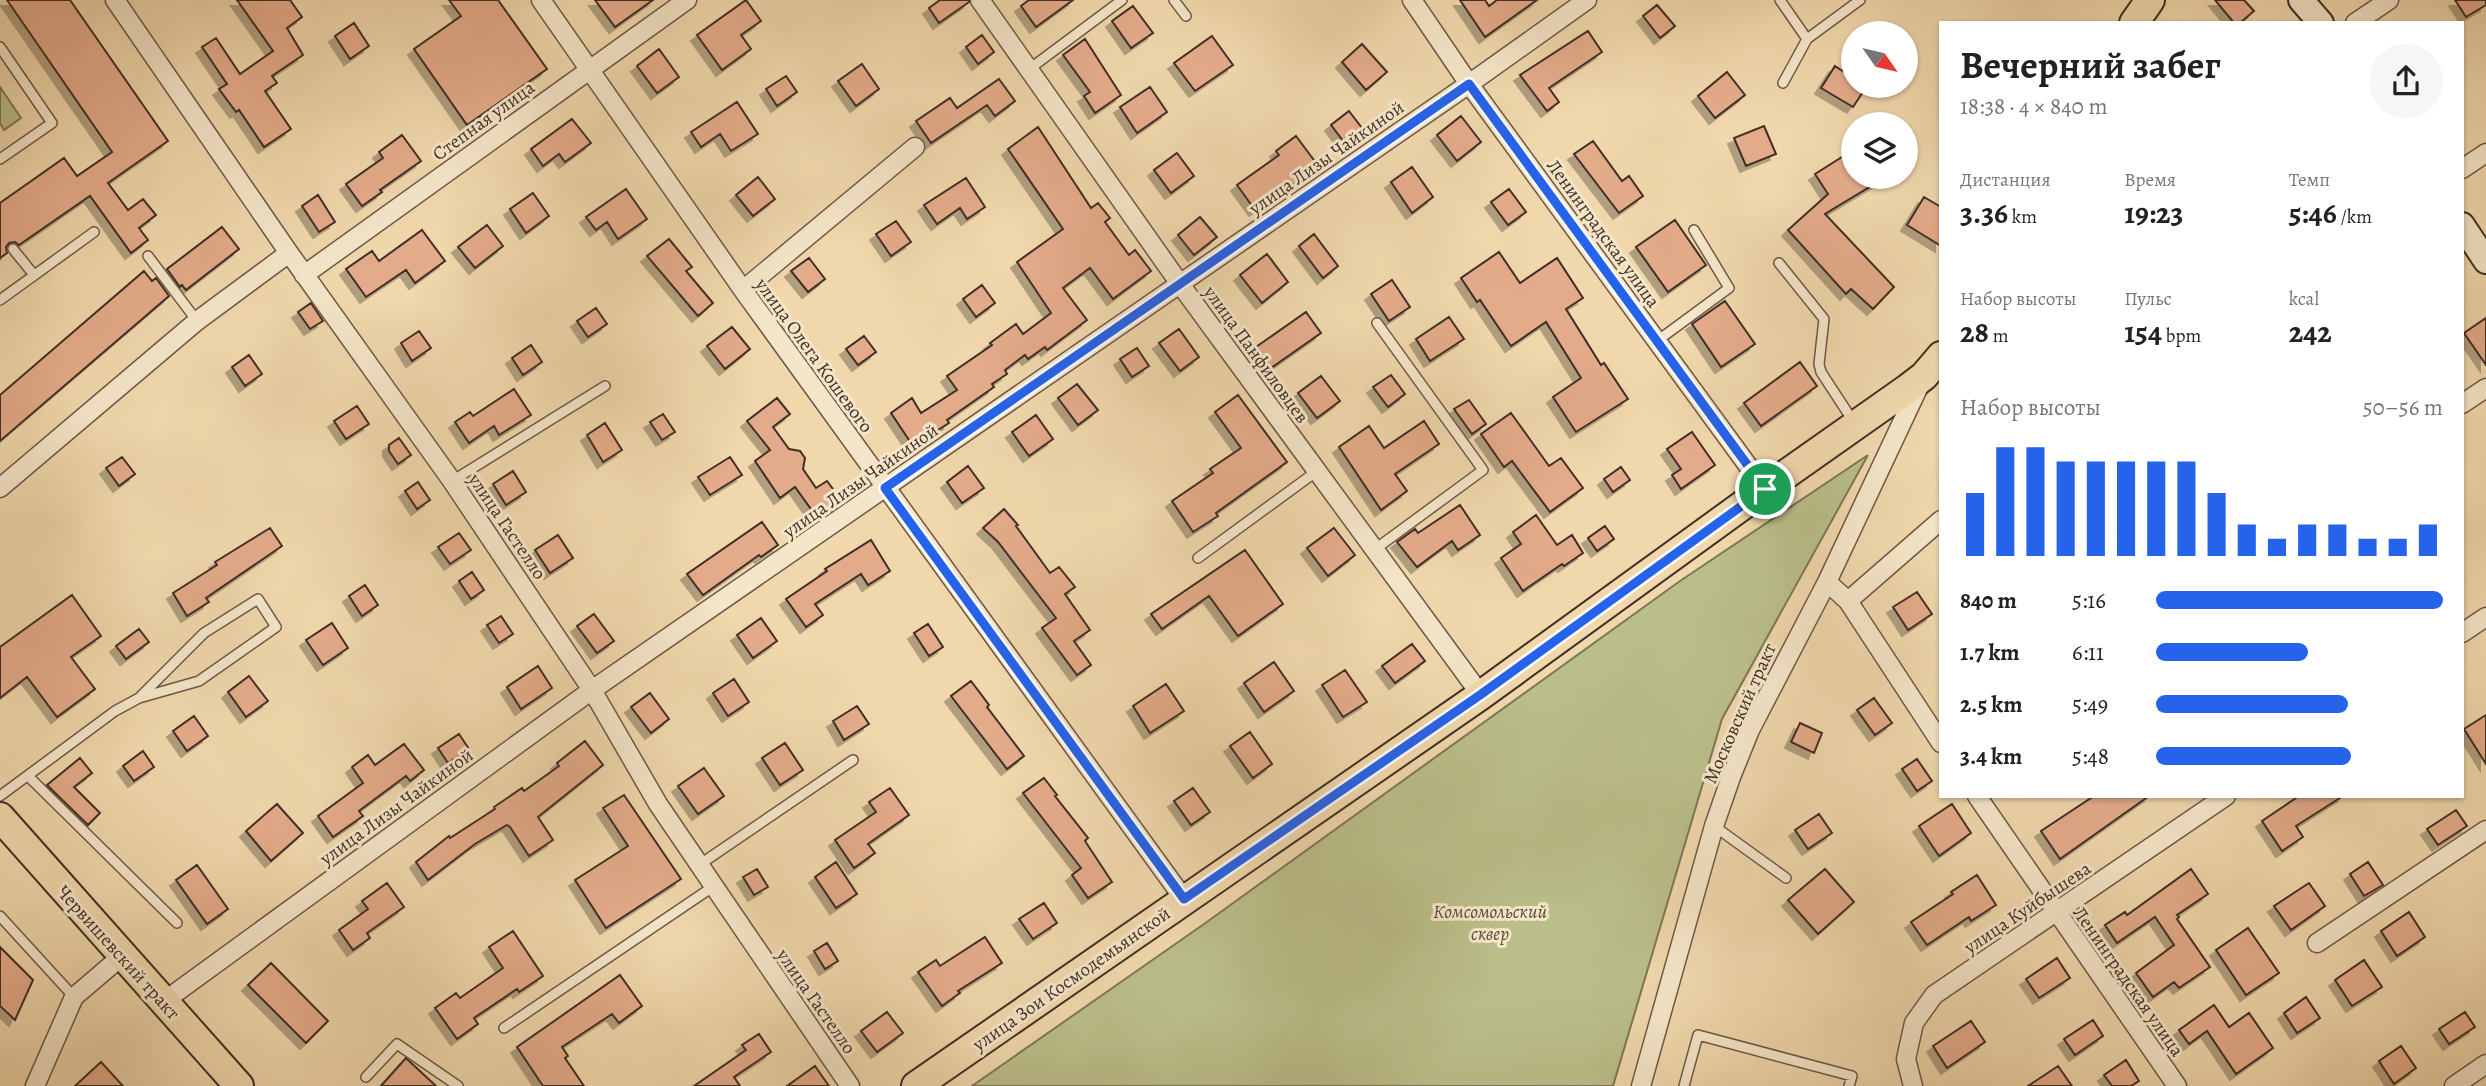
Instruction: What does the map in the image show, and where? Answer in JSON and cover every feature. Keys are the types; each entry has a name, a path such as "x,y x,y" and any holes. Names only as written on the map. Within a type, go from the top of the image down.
{"main road":[{"path":"2126,21 2135,0"},
{"path":"2135,21 2150,0"},
{"name":"улица Зои Космодемьянской","path":"916,1086 1480,695 1765,489 1857,426 1932,366"},
{"name":"Червишевский тракт","path":"0,817 239,1086"}],"street":[{"name":"улица Гастелло","path":"115,0 304,275 452,481 592,690 658,804 850,1086"},
{"name":"улица Олега Кошевого","path":"541,0 743,290 1184,899"},
{"name":"Степная улица","path":"304,275 687,0"},
{"name":"улица Панфиловцев","path":"980,0 1180,284 1480,695"},
{"name":"Ленинградская улица","path":"1412,0 1469,84 1765,489"},
{"name":"улица Лизы Чайкиной","path":"163,1002 592,690 1587,0"},
{"path":"2301,0 2320,21"},
{"path":"2311,0 2321,21"},
{"path":"2358,21 2389,0"},
{"path":"743,290 915,147"},
{"path":"2464,168 2486,153"},
{"path":"2464,228 2486,261"},
{"path":"0,488 197,321 289,253"},
{"name":"Московский тракт","path":"1641,1086 1714,826 1750,730 1827,582 1932,366"},
{"path":"2464,403 2486,388"},
{"path":"1848,601 1939,522"},
{"path":"1827,582 1848,601 1939,740"},
{"path":"2464,633 2486,617"},
{"name":"Ленинградская улица","path":"1978,798 2177,1086"},
{"name":"улица Куйбышева","path":"1913,1086 1906,1059 1914,1023 1934,995 2223,798"},
{"path":"2317,943 2486,830"},
{"path":"34,1086 74,997 122,956"},
{"path":"2454,1086 2486,1065"}],"lane":[{"path":"1028,69 1122,0"},
{"path":"1174,0 1186,16"},
{"path":"1780,0 1807,39"},
{"path":"1783,83 1807,39 1860,0"},
{"path":"0,47 52,123 0,159"},
{"path":"1657,341 1729,288 1694,230"},
{"path":"0,299 94,232"},
{"path":"13,248 34,275"},
{"path":"148,256 197,321"},
{"path":"1779,263 1824,318 1819,364 1821,372 1857,426"},
{"path":"1374,550 1483,470 1377,323"},
{"path":"452,481 605,386"},
{"path":"1198,558 1317,471"},
{"path":"0,796 115,711 139,698 200,681 276,627 258,599 204,633 139,698"},
{"path":"699,865 853,760"},
{"path":"28,776 177,923"},
{"path":"1714,826 1786,878"},
{"path":"504,1028 714,886"},
{"path":"0,916 74,997"},
{"path":"1684,1086 1698,1035 1852,1076 1849,1086"},
{"path":"366,1077 397,1044 458,1086"}],"green space":[{"path":"0,87 21,118 4,130 0,123"},
{"name":"Комсомольский сквер","path":"1868,455 1722,719 1613,1086 972,1086 1204,924 1680,581"}],"building":[{"path":"7,0 70,0 168,141 108,183 128,210 143,199 156,215 139,228 148,240 131,253 90,196 19,245 15,242 9,243 6,247 7,253 0,258 0,203 64,158 77,176 112,152"},
{"path":"237,0 290,0 302,17 287,28 303,55 272,76 277,83 265,91 291,129 264,147 239,110 236,112 219,89 227,84 202,47 216,38 240,74 273,51"},
{"path":"449,0 498,0 547,69 467,125 414,49 461,16"},
{"path":"595,0 653,0 615,27"},
{"path":"746,0 761,21 741,35 751,49 722,70 697,35"},
{"path":"940,0 969,2 939,23 929,8"},
{"path":"1029,0 1073,0 1036,27 1021,6"},
{"path":"1460,0 1485,0 1489,6 1497,0 1537,0 1485,37"},
{"path":"2215,0 2244,0 2254,11 2242,21 2232,21"},
{"path":"2455,0 2486,0 2486,5 2466,17"},
{"path":"1657,5 1675,26 1660,38 1643,16"},
{"path":"1133,6 1153,33 1131,48 1112,21"},
{"path":"354,23 369,46 350,59 335,36"},
{"path":"1588,31 1602,52 1549,88 1559,102 1547,111 1520,75"},
{"path":"982,35 994,52 978,64 966,47"},
{"path":"1212,36 1233,65 1195,91 1174,63"},
{"path":"1085,39 1121,95 1095,113 1084,96 1090,92 1063,55"},
{"path":"1362,44 1387,72 1366,90 1342,62"},
{"path":"659,49 679,77 657,93 637,66"},
{"path":"862,64 879,89 856,106 838,81"},
{"path":"1835,66 1841,70 1841,98 1859,98 1853,107 1821,88"},
{"path":"1727,72 1745,95 1715,118 1698,96"},
{"path":"786,76 797,92 777,106 766,89"},
{"path":"999,79 1015,101 995,116 987,105 931,143 916,121 950,98 957,108"},
{"path":"1150,87 1167,112 1137,133 1120,107"},
{"path":"737,102 758,134 731,151 720,134 701,147 691,132"},
{"path":"1349,111 1365,132 1347,146 1331,125"},
{"path":"1461,116 1481,142 1457,161 1437,135"},
{"path":"572,119 591,143 565,162 559,154 543,166 531,149"},
{"path":"1764,126 1776,154 1746,166 1734,138"},
{"path":"1038,127 1091,208 1098,203 1110,218 1105,222 1129,255 1135,250 1151,271 1113,299 1090,268 1063,288 1087,320 1047,350 1045,347 1028,359 1025,355 1005,370 1007,374 992,384 994,387 947,420 949,423 913,446 891,413 912,398 921,413 957,390 947,376 992,345 990,343 1016,324 1023,334 1051,313 1017,262 1063,229 1008,149"},
{"path":"402,135 421,161 362,206 346,184 383,158 379,152"},
{"path":"1296,136 1319,167 1255,210 1237,185 1279,155 1276,151"},
{"path":"1593,141 1622,181 1629,176 1643,196 1619,213 1574,154"},
{"path":"1177,153 1194,176 1171,193 1154,170"},
{"path":"1841,158 1841,189 1866,189 1825,214 1894,287 1873,309 1851,289 1846,294 1788,230 1828,194 1815,174"},
{"path":"1412,167 1433,197 1412,213 1391,182"},
{"path":"758,177 775,199 753,216 736,195"},
{"path":"966,178 985,207 967,219 960,208 937,224 924,205"},
{"path":"626,189 647,219 618,239 607,222 596,230 586,217"},
{"path":"1509,189 1526,212 1508,225 1491,202"},
{"path":"533,193 549,216 526,233 510,209"},
{"path":"318,195 335,222 319,232 302,206"},
{"path":"1924,197 1939,206 1939,245 1907,225"},
{"path":"1200,217 1217,237 1194,255 1178,235"},
{"path":"1675,220 1706,265 1668,292 1636,247"},
{"path":"896,221 911,242 891,256 876,234"},
{"path":"487,225 503,246 475,268 458,247"},
{"path":"222,227 239,249 186,290 182,285 180,287 167,269"},
{"path":"422,230 445,261 415,283 406,270 366,297 346,269 372,251 379,261"},
{"path":"1314,234 1338,266 1323,278 1299,246"},
{"path":"669,239 692,267 686,271 713,303 698,316 647,256"},
{"path":"1499,252 1520,283 1557,258 1583,298 1566,309 1601,365 1604,363 1628,399 1576,432 1553,397 1581,378 1546,322 1511,346 1480,300 1477,302 1461,278"},
{"path":"1267,254 1288,282 1262,303 1240,275"},
{"path":"809,258 825,279 808,292 791,271"},
{"path":"144,271 152,281 156,278 169,296 0,441 0,395"},
{"path":"1392,280 1410,307 1389,321 1371,294"},
{"path":"982,285 995,303 976,317 963,299"},
{"path":"1725,301 1755,344 1721,367 1692,324"},
{"path":"311,303 323,321 310,329 298,312"},
{"path":"596,308 607,324 588,337 577,321"},
{"path":"1306,312 1321,333 1271,368 1256,347"},
{"path":"1449,317 1464,339 1430,361 1416,339"},
{"path":"2486,318 2486,365 2464,333"},
{"path":"732,327 750,349 725,369 707,346"},
{"path":"1179,329 1199,357 1180,371 1159,343"},
{"path":"419,331 431,348 412,361 401,343"},
{"path":"864,336 876,352 858,365 846,349"},
{"path":"531,345 542,362 523,375 512,358"},
{"path":"1137,348 1149,366 1132,377 1120,359"},
{"path":"249,355 262,374 245,386 232,367"},
{"path":"1800,362 1817,386 1761,426 1744,403"},
{"path":"1391,375 1405,394 1388,407 1373,387"},
{"path":"1321,376 1340,401 1317,418 1298,393"},
{"path":"1077,384 1098,410 1078,425 1058,398"},
{"path":"514,389 531,415 499,435 494,426 469,443 455,422 470,412 473,416"},
{"path":"1238,395 1287,462 1193,532 1172,501 1213,473 1210,469 1241,448 1215,412"},
{"path":"777,398 790,414 773,427 789,449 800,451 805,458 803,469 816,488 827,481 842,501 818,519 795,487 780,498 755,461 770,450 747,421"},
{"path":"1469,400 1486,424 1472,434 1454,409"},
{"path":"357,406 369,424 346,439 334,421"},
{"path":"1511,413 1549,466 1561,458 1583,488 1550,512 1512,461 1504,467 1481,434"},
{"path":"663,414 675,432 662,440 650,422"},
{"path":"1036,415 1053,439 1029,456 1012,432"},
{"path":"1424,421 1439,444 1395,474 1407,491 1381,510 1339,447 1369,426 1384,448"},
{"path":"605,423 622,450 603,462 587,435"},
{"path":"1692,432 1715,465 1681,489 1672,475 1681,469 1667,449"},
{"path":"399,438 411,455 398,464 389,451 389,445"},
{"path":"122,457 135,474 119,486 106,468"},
{"path":"730,457 742,475 710,495 698,477"},
{"path":"968,466 984,488 962,503 947,482"},
{"path":"1621,467 1630,480 1613,492 1604,479"},
{"path":"513,471 526,492 506,505 493,484"},
{"path":"418,482 430,500 417,509 405,491"},
{"path":"1460,505 1480,535 1458,550 1452,541 1417,567 1397,542 1415,529 1418,533"},
{"path":"1004,509 1050,573 1059,567 1075,587 1065,594 1090,630 1074,641 1091,665 1077,675 1042,628 1056,618 998,542 983,528"},
{"path":"1536,515 1557,545 1572,535 1583,553 1523,591 1501,558 1521,544 1513,532"},
{"path":"762,522 778,545 761,557 759,555 703,595 687,574"},
{"path":"1605,526 1614,539 1597,551 1588,538"},
{"path":"270,528 282,546 206,598 209,602 187,616 173,593 217,565 215,562"},
{"path":"1334,528 1355,555 1328,576 1307,548"},
{"path":"459,533 471,550 450,564 438,547"},
{"path":"558,535 573,558 550,573 535,550"},
{"path":"871,540 890,571 868,585 861,574 815,604 823,615 806,627 786,599 827,571 825,569"},
{"path":"1245,550 1283,604 1238,636 1209,596 1162,629 1151,614"},
{"path":"472,572 484,590 471,599 459,581"},
{"path":"365,585 378,605 362,616 349,596"},
{"path":"1917,592 1932,614 1908,630 1893,607"},
{"path":"72,595 101,636 71,657 95,689 57,717 27,677 0,698 0,647"},
{"path":"594,614 614,641 597,653 577,626"},
{"path":"501,616 513,634 499,643 487,625"},
{"path":"761,618 777,641 753,658 737,635"},
{"path":"332,623 348,648 323,665 306,640"},
{"path":"928,624 943,647 929,656 914,633"},
{"path":"139,629 149,642 126,659 116,646"},
{"path":"1412,644 1425,661 1395,683 1382,666"},
{"path":"1274,662 1294,691 1264,712 1244,683"},
{"path":"538,666 552,688 521,709 507,687"},
{"path":"1345,670 1367,702 1343,717 1322,685"},
{"path":"249,676 268,701 246,717 228,692"},
{"path":"734,679 749,702 728,716 713,693"},
{"path":"971,681 1024,756 1007,769 951,696"},
{"path":"1166,684 1184,711 1150,733 1133,706"},
{"path":"650,693 669,719 651,733 631,707"},
{"path":"1874,698 1892,723 1875,735 1857,710"},
{"path":"857,706 869,724 844,740 833,721"},
{"path":"2486,715 2486,764 2464,729"},
{"path":"194,716 208,736 187,751 173,731"},
{"path":"1800,723 1822,733 1814,753 1791,742"},
{"path":"1250,732 1272,764 1253,778 1230,746"},
{"path":"459,734 469,749 448,763 438,748"},
{"path":"585,741 603,765 538,817 553,840 529,856 507,825 475,844 428,880 416,862 449,836 450,838 495,809 494,807 522,788 524,791 559,766 557,763"},
{"path":"785,743 803,770 780,785 762,758"},
{"path":"404,744 424,770 410,781 406,776 359,811 363,816 333,837 318,816 363,783 352,767 368,755 375,765"},
{"path":"143,751 154,767 134,781 123,766"},
{"path":"80,758 92,773 74,787 100,813 88,825 47,785"},
{"path":"1917,759 1932,781 1917,791 1902,769"},
{"path":"704,768 724,796 698,814 678,786"},
{"path":"1044,778 1088,838 1085,841 1112,882 1088,898 1072,875 1081,868 1023,793"},
{"path":"890,788 909,815 868,844 875,853 854,868 835,840 876,812 869,802"},
{"path":"1193,788 1210,812 1191,825 1174,801"},
{"path":"624,795 681,879 606,928 575,880 628,846 603,808"},
{"path":"2091,798 2146,798 2060,859 2041,831"},
{"path":"2296,798 2340,798 2296,826 2303,837 2282,851 2262,821"},
{"path":"277,804 303,833 271,861 246,831"},
{"path":"1952,804 1971,833 1939,856 1919,826"},
{"path":"2456,810 2467,826 2438,845 2427,829"},
{"path":"1819,814 1832,833 1808,849 1795,830"},
{"path":"836,862 857,894 836,908 815,877"},
{"path":"2368,862 2383,885 2364,896 2350,874"},
{"path":"197,865 228,909 207,924 176,880"},
{"path":"757,869 768,887 754,895 743,877"},
{"path":"1825,869 1854,902 1818,934 1788,900"},
{"path":"2191,869 2208,894 2177,915 2177,919 2210,967 2179,988 2174,982 2153,997 2136,973 2174,945 2155,917 2117,943 2105,925 2125,912 2127,915"},
{"path":"1977,875 1996,905 1971,921 1969,917 1927,945 1911,922"},
{"path":"387,883 404,907 367,933 370,938 353,950 339,930 368,909 362,901"},
{"path":"2309,883 2325,906 2291,930 2274,906"},
{"path":"1044,903 1057,923 1033,939 1019,919"},
{"path":"2409,912 2425,937 2397,956 2381,931"},
{"path":"2248,928 2279,973 2246,995 2216,950"},
{"path":"513,931 543,976 519,992 517,989 474,1018 478,1024 457,1039 435,1008 456,993 460,998 503,968 489,947"},
{"path":"985,937 1002,963 958,991 960,993 942,1006 918,972 936,960 940,966"},
{"path":"827,943 838,961 825,969 814,951"},
{"path":"0,947 33,980 15,1020 0,1006"},
{"path":"2057,958 2070,978 2039,998 2026,979"},
{"path":"2364,960 2382,987 2352,1006 2335,980"},
{"path":"271,963 328,1021 306,1043 248,985"},
{"path":"620,975 642,1006 619,1023 612,1014 562,1047 568,1056 565,1058 584,1086 543,1086 517,1047"},
{"path":"2306,997 2320,1018 2297,1033 2284,1013"},
{"path":"2214,1005 2229,1027 2249,1013 2273,1048 2236,1074 2207,1031 2189,1044 2179,1030"},
{"path":"887,1012 903,1033 877,1052 861,1031"},
{"path":"2465,1012 2475,1027 2449,1044 2439,1029"},
{"path":"2093,1020 2103,1036 2075,1055 2064,1039"},
{"path":"1971,1021 1985,1042 1947,1068 1933,1046"},
{"path":"759,1034 771,1052 734,1077 740,1086 694,1086 746,1050 742,1045"},
{"path":"2401,1046 2416,1068 2394,1084 2379,1061"},
{"path":"407,1059 436,1086 381,1086"},
{"path":"2126,1060 2139,1081 2131,1086 2112,1086 2104,1075"},
{"path":"101,1062 123,1086 75,1086"},
{"path":"815,1066 829,1086 787,1086"},
{"path":"2058,1066 2072,1086 2028,1086"}],"route":[{"path":"1469,84 1765,489 1480,695 1184,899 885,488 1469,84"}]}
